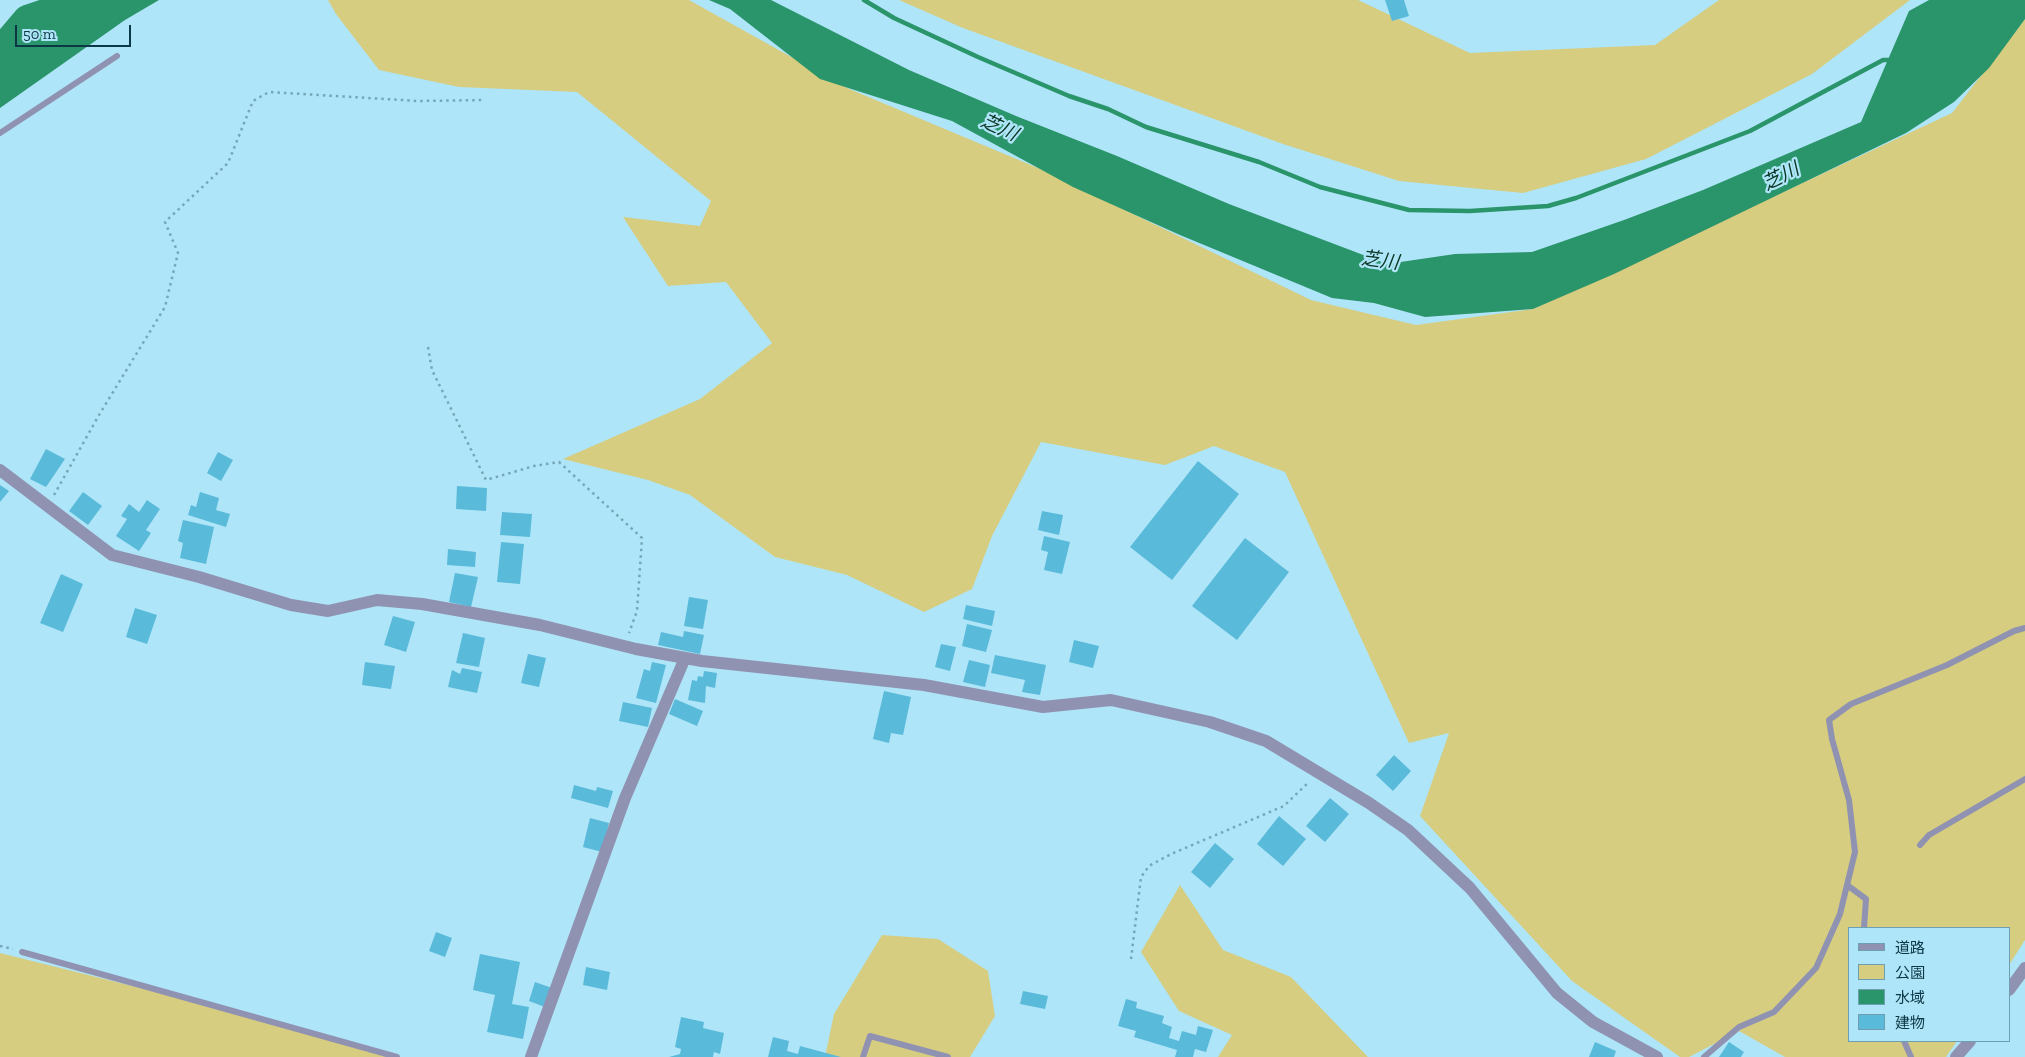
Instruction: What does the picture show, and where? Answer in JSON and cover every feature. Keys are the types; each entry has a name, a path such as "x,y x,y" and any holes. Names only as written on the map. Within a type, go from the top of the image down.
{"street":[{"path":"0,470 112,555 198,577 291,605 328,611 377,600 422,604 540,625 624,646 685,658 802,673 924,685 1043,707 1111,700 1210,722 1266,741 1369,803 1415,837 1470,888 1557,993 1593,1022 1656,1057"},
{"path":"531,1057 625,798 685,658"},
{"path":"2010,989 2025,968"},
{"path":"1956,1057 1969,1042"}],"lane":[{"path":"0,133 116,56"},
{"path":"1704,1057 1739,1027 1774,1012 1816,968 1840,914 1855,852 1849,800 1832,739 1829,720 1851,704 1946,665 2014,631 2025,628"},
{"path":"1920,845 1929,835 2025,779"},
{"path":"1847,885 1866,899 1864,927"},
{"path":"22,952 397,1057"},
{"path":"863,1057 870,1036 948,1057"},
{"path":"1904,1042 1911,1057"}],"path":[{"path":"47,506 165,307 178,253 165,222 228,163 253,101 269,92 418,101 486,100"},
{"path":"428,347 432,370 486,480 534,466 559,462 642,538 637,611 624,646"},
{"path":"1131,958 1141,877 1149,866 1171,854 1284,806 1319,772"}],"green space":[{"path":"328,0 689,0 847,88 1038,168 1311,300 1416,325 1533,309 1952,113 2025,19 2025,940 2010,963 2010,927 1848,927 1848,1042 1956,1042 1946,1057 1785,1057 1739,1031 1689,1057 1680,1057 1572,981 1420,816 1449,733 1409,743 1285,472 1214,446 1165,465 1041,442 992,536 972,589 924,612 847,575 775,557 690,495 648,480 563,459 700,399 772,343 726,282 668,286 623,217 700,226 711,201 577,92 459,87 379,70 336,14"},
{"path":"899,0 1358,0 1470,53 1655,45 1719,0 1910,0 1812,74 1646,159 1523,193 1399,181 1283,144 963,28"},
{"path":"1180,885 1223,950 1291,977 1368,1057 1218,1057 1232,1035 1179,1011 1141,952"},
{"path":"882,935 938,939 988,971 995,1016 970,1057 825,1057 834,1014"},
{"path":"0,953 229,1010 397,1057 0,1057"}],"water":[{"path":"66,0 159,0 125,20 0,108 0,58"},
{"path":"709,0 771,0 909,70 1016,116 1117,156 1229,204 1387,264 1455,254 1532,252 1703,190 1861,122 1909,11 1929,0 2025,0 2025,19 1989,68 1954,102 1906,133 1614,274 1533,309 1425,317 1374,303 1332,298 1180,235 1073,187 952,121 820,79 730,9"}],"building":[{"path":"1385,0 1404,0 1409,16 1392,21"},
{"path":"46,449 65,459 46,487 30,479"},
{"path":"218,452 233,460 221,481 207,473"},
{"path":"1198,461 1239,494 1172,580 1130,547"},
{"path":"0,485 9,491 0,502"},
{"path":"457,486 487,488 486,511 456,509"},
{"path":"83,492 102,506 88,525 69,511"},
{"path":"200,492 219,498 216,510 230,514 226,527 188,515 191,505 196,507"},
{"path":"147,500 160,509 146,530 151,533 139,551 116,536 127,519 121,516 129,504 139,512"},
{"path":"1042,511 1063,515 1059,535 1038,530"},
{"path":"502,512 532,514 530,537 500,535"},
{"path":"183,520 214,527 206,564 180,558 183,543 178,541"},
{"path":"1044,536 1070,542 1062,574 1044,570 1048,552 1041,550"},
{"path":"1245,538 1289,572 1237,640 1192,606"},
{"path":"501,542 524,544 520,584 497,582"},
{"path":"448,549 476,552 475,567 447,565"},
{"path":"455,573 478,577 471,607 449,602"},
{"path":"61,574 83,584 63,632 40,623"},
{"path":"689,597 708,600 703,629 684,626"},
{"path":"966,605 995,611 992,626 963,619"},
{"path":"135,608 157,615 147,644 126,637"},
{"path":"393,616 415,622 406,652 384,645"},
{"path":"967,624 992,630 986,652 962,646"},
{"path":"684,631 704,635 700,654 658,645 661,632 683,637"},
{"path":"463,633 485,638 479,667 456,663"},
{"path":"1074,640 1099,646 1093,668 1069,662"},
{"path":"941,644 956,647 950,671 935,667"},
{"path":"528,654 546,658 539,687 521,683"},
{"path":"995,655 1046,665 1040,695 1022,692 1025,680 991,673"},
{"path":"969,660 990,665 985,687 963,682"},
{"path":"365,662 395,666 391,689 362,685"},
{"path":"652,662 666,665 656,703 636,698 644,669 650,671"},
{"path":"462,668 482,672 477,693 448,687 452,670 460,674"},
{"path":"704,671 717,673 715,688 706,686 705,703 688,700 692,680 697,681 698,676 703,677"},
{"path":"884,691 911,697 903,735 891,733 889,743 873,739"},
{"path":"675,699 703,711 697,726 669,714"},
{"path":"623,702 652,708 648,727 619,721"},
{"path":"1394,755 1411,771 1393,791 1376,775"},
{"path":"574,785 596,791 597,787 613,791 608,808 571,798"},
{"path":"1330,798 1349,814 1325,842 1306,826"},
{"path":"1279,816 1306,839 1283,866 1257,844"},
{"path":"590,818 609,823 602,852 583,847"},
{"path":"1215,843 1234,859 1210,888 1191,872"},
{"path":"436,932 452,938 445,957 429,951"},
{"path":"480,954 520,962 512,1004 529,1007 523,1039 487,1032 495,995 473,990"},
{"path":"586,967 610,972 607,990 583,985"},
{"path":"535,982 552,988 545,1007 529,1001"},
{"path":"1023,991 1048,996 1045,1009 1020,1004"},
{"path":"1126,999 1137,1002 1136,1008 1164,1016 1162,1023 1172,1027 1169,1038 1179,1041 1182,1031 1196,1035 1198,1026 1213,1030 1206,1052 1195,1049 1193,1057 1175,1057 1177,1050 1134,1037 1136,1031 1118,1026"},
{"path":"681,1017 704,1022 703,1028 724,1033 720,1054 714,1052 713,1057 669,1057 680,1054 681,1049 675,1047"},
{"path":"773,1037 789,1041 787,1051 798,1054 800,1046 841,1057 768,1057"},
{"path":"1595,1042 1616,1051 1614,1057 1589,1057"},
{"path":"1729,1042 1744,1052 1741,1057 1719,1057"}],"waterway":[{"name":"芝川","path":"0,51 27,19 83,0"},
{"path":"864,0 894,18 978,57 1069,96 1108,109 1146,127 1259,162 1320,187 1409,210 1470,211 1548,206 1576,198 1750,131 1883,60 1893,60"}]}
